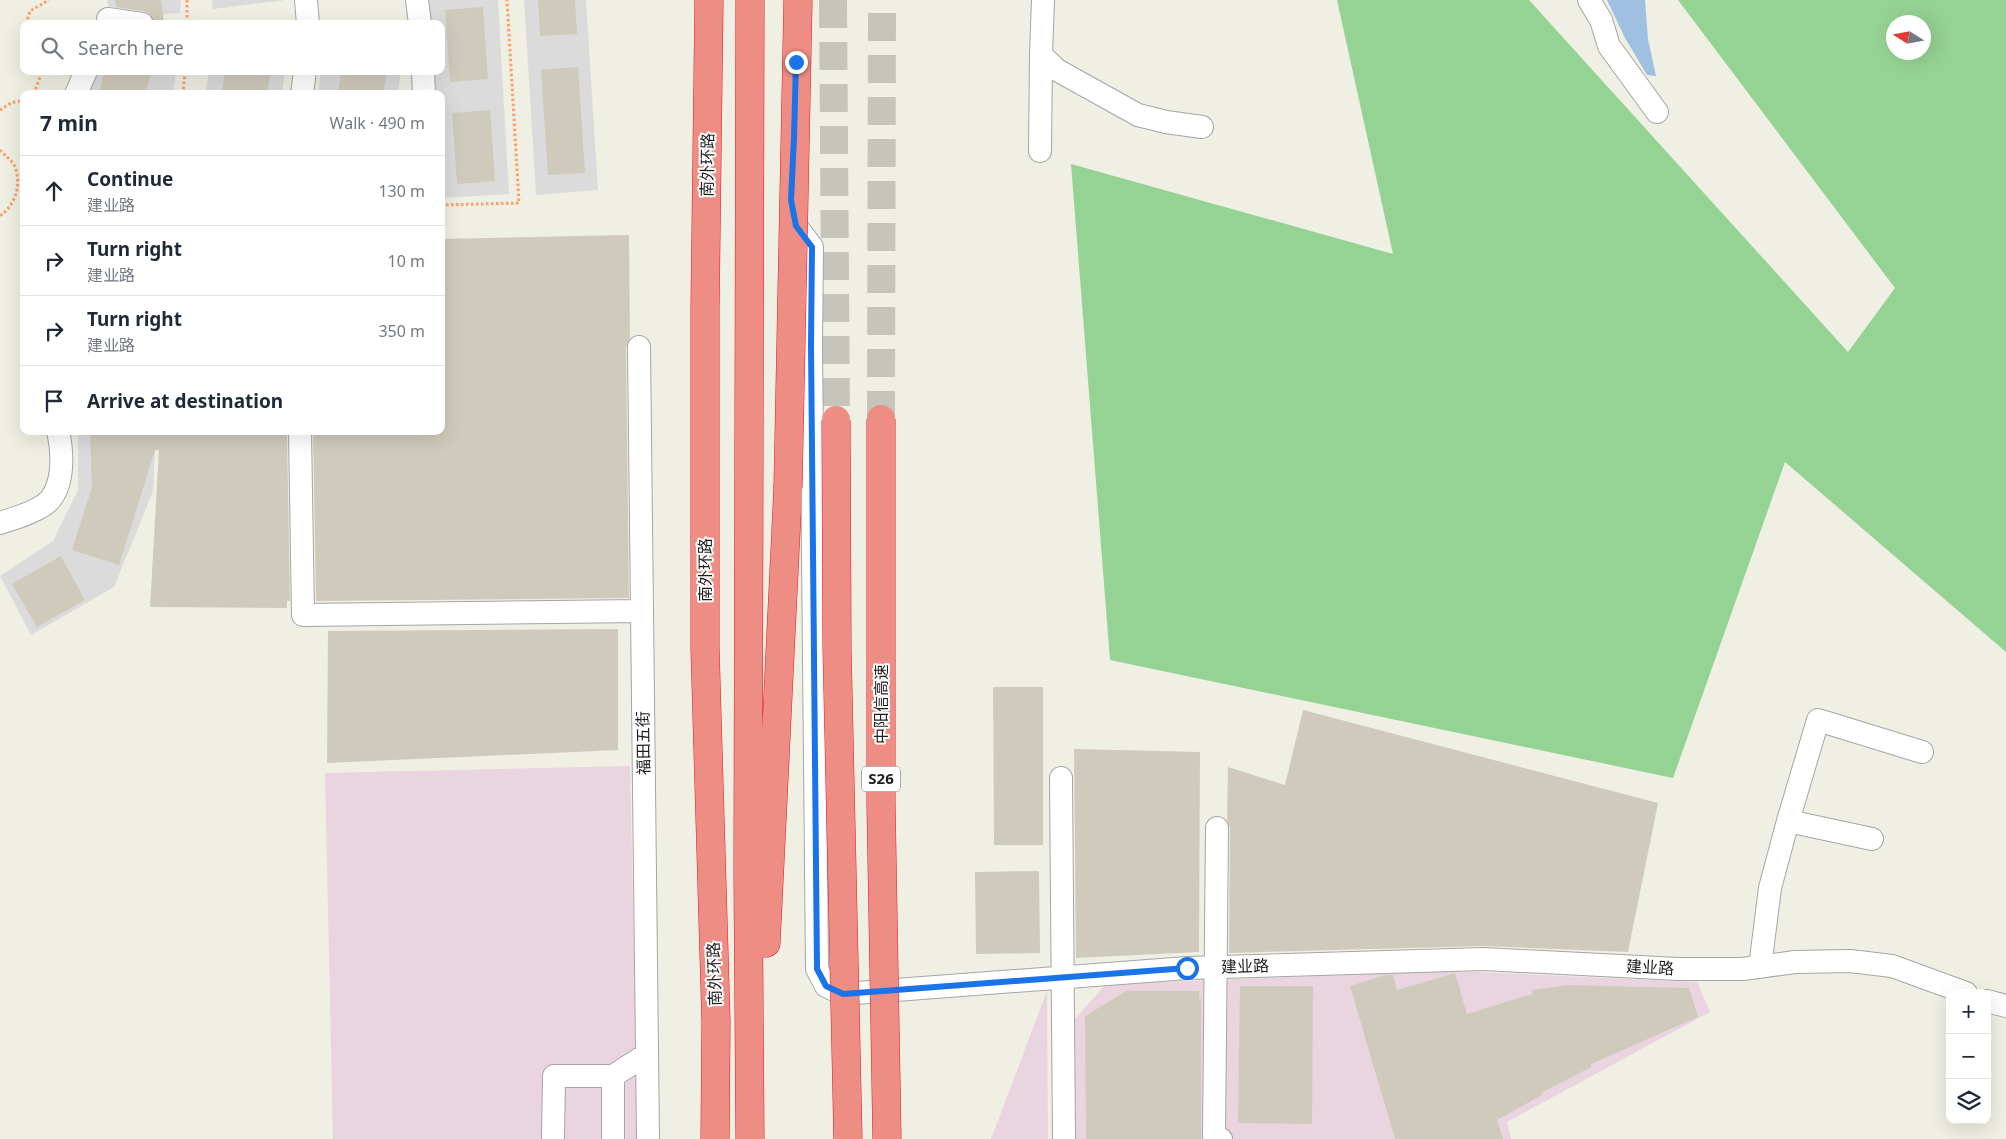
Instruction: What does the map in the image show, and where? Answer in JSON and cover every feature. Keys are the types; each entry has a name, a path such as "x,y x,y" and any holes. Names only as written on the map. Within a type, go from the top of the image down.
{"highway":[{"name":"南外环路","path":"709,0 705,308 705,648 716,1022 715,1139"},
{"path":"750,0 748,873 750,1139"},
{"path":"755,1139 788,488 798,0"},
{"name":"中阳信高速","path":"881,419 881,803 887,1139"},
{"name":"S26","path":"836,420 837,648 848,1139"}],"street":[{"path":"306,0 308,20"},
{"path":"417,0 420,20"},
{"name":"建业路","path":"803,0 796,62 791,200 796,226 812,247 811,345 817,969 826,986 843,994 1062,976 1215,967 1484,959 1678,969 1744,969 1795,962 1850,961 1892,966 1955,989"},
{"path":"1040,150 1043,0"},
{"path":"1589,0 1601,20 1609,46 1657,112"},
{"path":"106,14 128,20"},
{"path":"1042,56 1057,70 1138,115 1202,128"},
{"path":"78,90 84,75"},
{"path":"302,90 304,75"},
{"path":"422,75 424,90"},
{"name":"福田五街","path":"639,348 648,1139"},
{"path":"0,523 24,515 45,504 58,488 61,460 58,435"},
{"path":"300,435 303,615 642,611"},
{"path":"1760,967 1770,888 1818,720 1922,752"},
{"path":"1060,778 1064,1139"},
{"path":"1788,821 1872,839"},
{"path":"1217,828 1214,1136 1221,1139"},
{"path":"1991,1002 2006,1006"},
{"path":"554,1139 554,1076 613,1076 647,1054"},
{"path":"612,1139 613,1076"}],"path":[{"path":"27,20 30,12 49,0"},
{"path":"187,0 187,20"},
{"path":"445,205 519,203 507,0"},
{"path":"35,90 41,75"},
{"path":"183,90 185,75"},
{"path":"0,110 20,101"},
{"path":"0,150 15,166 17,182 16,198 0,216"}],"shaded area":[{"path":"107,0 181,0 180,13 111,18"},
{"path":"212,0 286,0 213,9"},
{"path":"427,0 498,0 509,194 445,198 445,90 432,90 431,75 445,75 445,20 428,20"},
{"path":"524,0 586,0 598,190 536,195"},
{"path":"94,75 175,75 174,90 89,90"},
{"path":"208,75 284,75 283,90 206,90"},
{"path":"320,75 400,75 399,90 319,90"},
{"path":"78,435 156,435 153,491 114,587 31,635 0,576 53,541 78,490"},
{"path":"630,766 638,1139 333,1139 325,773"},
{"path":"1454,971 1697,982 1710,1012 1507,1122 1511,1139 1072,1139 1072,1022 1106,984"},
{"path":"1047,991 1048,1139 991,1139"}],"green space":[{"path":"1337,0 1529,0 1848,352 1895,288 1678,0 2006,0 2006,652 1785,462 1673,778 1110,660 1071,164 1393,254"}],"water":[{"path":"1607,0 1645,0 1648,39 1656,76 1647,75 1625,38"}],"building":[{"path":"115,0 161,0 164,20 153,20 150,14 144,11 116,7"},
{"path":"538,0 575,0 577,34 540,36"},
{"path":"483,7 488,79 450,82 445,10"},
{"path":"578,67 585,173 548,175 541,70"},
{"path":"103,75 150,75 147,90 100,90"},
{"path":"224,75 270,75 268,90 223,90"},
{"path":"340,75 386,75 384,90 339,90"},
{"path":"490,110 495,181 457,184 452,113"},
{"path":"629,235 630,338 626,347 629,598 316,601 313,435 445,435 445,239"},
{"path":"90,435 287,435 290,601 287,601 287,608 150,607 159,450 155,450 119,565 72,550 92,487"},
{"path":"61,556 85,600 37,627 12,584"},
{"path":"618,629 618,750 327,763 328,631"},
{"path":"993,687 1043,687 1043,845 994,845"},
{"path":"1303,710 1658,803 1628,952 1484,946 1229,953 1230,828 1227,820 1228,767 1285,785"},
{"path":"1074,749 1200,752 1199,952 1076,958"},
{"path":"1039,871 1040,953 976,954 975,872"},
{"path":"1455,973 1467,1014 1533,994 1532,990 1568,985 1689,988 1698,1017 1591,1064 1591,1067 1541,1093 1542,1095 1497,1120 1503,1139 1395,1139 1350,986 1385,975 1393,975 1397,990"},
{"path":"1240,986 1313,986 1312,1124 1238,1123"},
{"path":"1126,991 1199,991 1199,999 1201,999 1201,1139 1086,1139 1085,1016"}],"tunnel":[{"path":"833,0 836,420"},
{"path":"881,419 882,0"}],"route":[{"path":"796,62 791,200 796,226 812,247 811,345 817,969 826,986 843,994 1187,968"}]}
